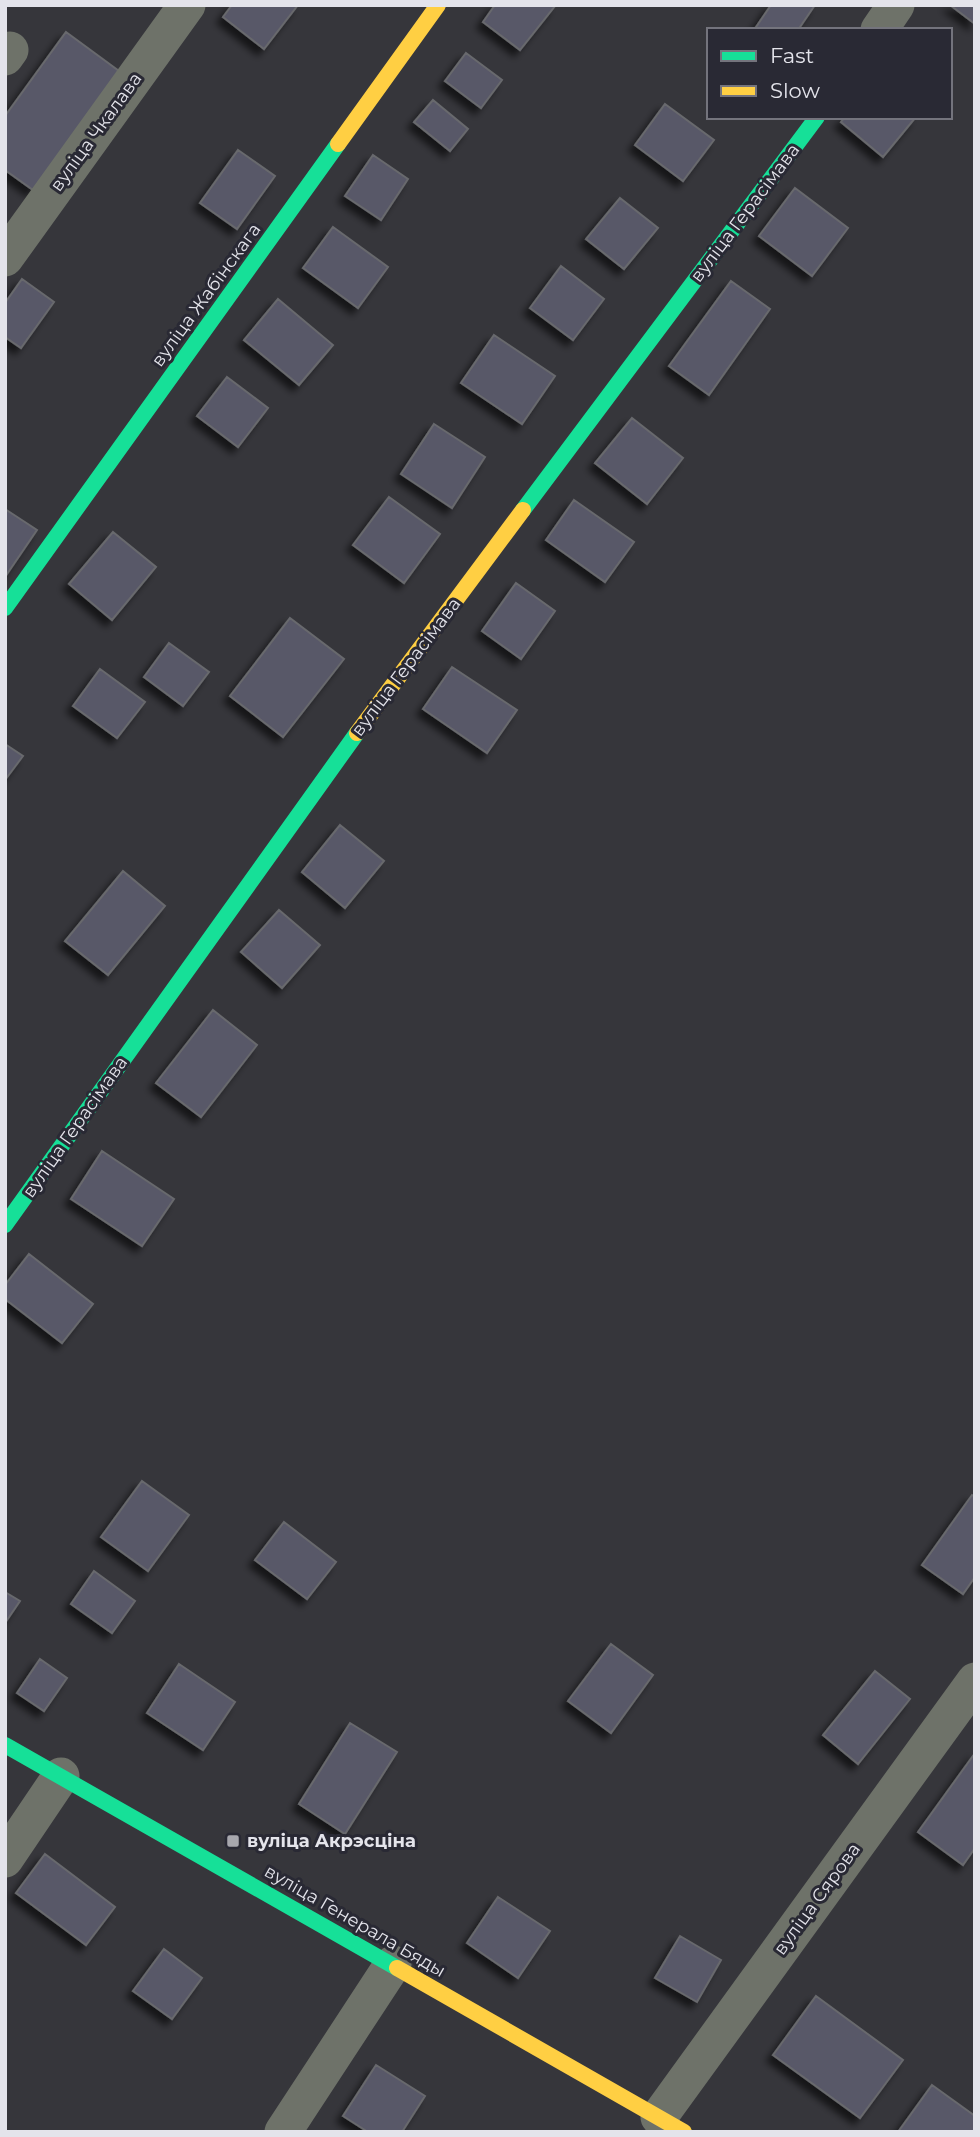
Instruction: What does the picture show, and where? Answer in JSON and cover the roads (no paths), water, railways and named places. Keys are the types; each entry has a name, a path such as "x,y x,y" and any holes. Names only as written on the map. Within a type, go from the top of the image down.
{"street":[{"name":"вуліца Чкалава","path":"5,258 187,5"},
{"name":"вуліца Жабінскага","path":"5,608 438,5"},
{"path":"880,28 896,5"},
{"name":"вуліца Герасімава","path":"5,1225 327,772 816,119"},
{"name":"вуліца Сярова","path":"672,2124 975,1681"},
{"name":"вуліца Генерала Бяды","path":"5,1745 672,2124"},
{"path":"5,1859 61,1776"},
{"path":"282,2132 393,1964"}],"place":[{"name":"вуліца Акрэсціна","path":"233,1841"}]}
